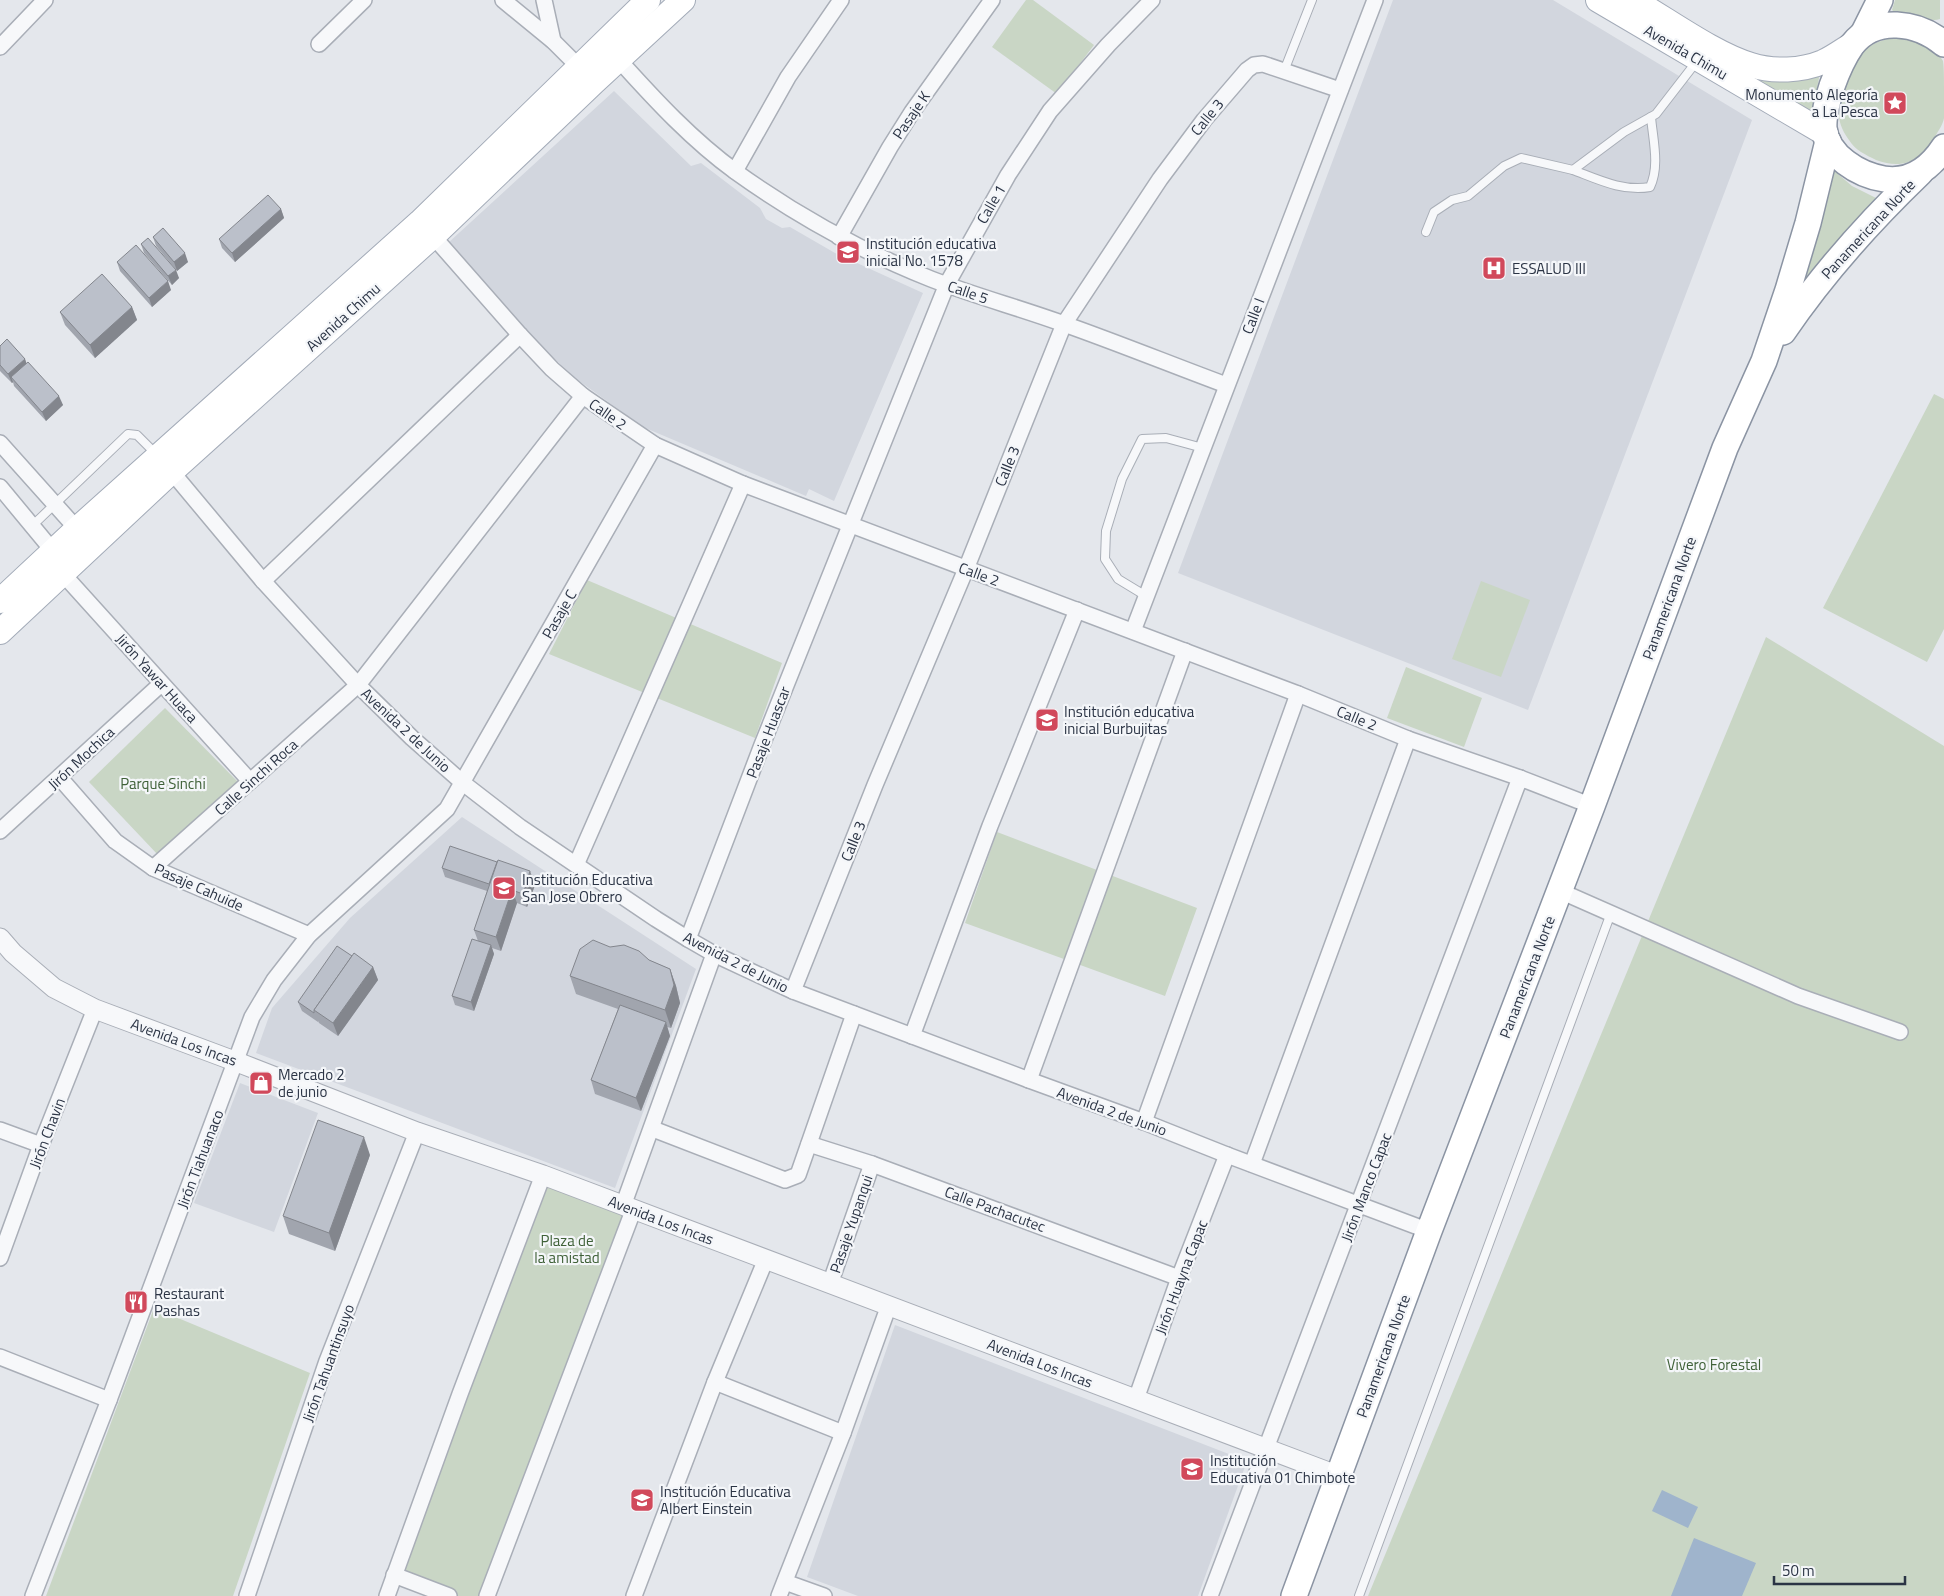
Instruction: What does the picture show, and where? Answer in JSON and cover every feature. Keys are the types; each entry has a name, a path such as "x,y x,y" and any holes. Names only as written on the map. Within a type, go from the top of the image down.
{"highway":[{"name":"Panamericana Norte","path":"1294,1596 1429,1232 1560,891 1725,448 1764,361 1808,223 1827,138 1824,126 1829,96 1842,62 1858,39 1880,0"},
{"path":"1858,39 1879,26 1894,24 1924,30 1944,44"},
{"path":"1827,138 1838,156 1854,168 1872,177 1889,180 1907,177 1937,157"},
{"name":"Panamericana Norte","path":"1764,361 1826,271 1864,228 1937,157"}],"main road":[{"name":"Avenida Chimu","path":"0,601 77,529 165,464 433,236 586,75 648,0"},
{"name":"Avenida Chimu","path":"0,632 63,574 165,464 420,222 586,75 619,60 683,0"},
{"name":"Avenida Chimu","path":"1598,0 1704,52 1752,66 1772,69 1807,67 1823,62 1858,39"},
{"name":"Avenida Chimu","path":"1633,0 1827,138"}],"street":[{"path":"0,47 45,0"},
{"path":"320,44 364,0"},
{"path":"503,0 553,41 586,75"},
{"path":"544,0 553,41"},
{"path":"735,171 788,77 841,0"},
{"name":"Pasaje K","path":"839,237 912,112 992,0"},
{"name":"Calle 1","path":"850,525 947,284 1008,175 1050,111 1108,45 1152,0"},
{"name":"Calle I","path":"1133,631 1375,0"},
{"name":"Calle 5","path":"619,60 693,137 735,171 839,237 932,279 1064,324 1226,385"},
{"name":"Calle 3","path":"794,991 875,785 966,569 1064,324 1160,179 1204,120 1247,70 1254,65 1263,64 1340,90"},
{"name":"Calle 2","path":"433,236 520,336 552,369 583,396 655,445 743,484 1298,694 1408,739 1520,778 1592,806"},
{"path":"262,581 520,336"},
{"name":"Calle Sinchi Roca","path":"153,868 358,685 583,396"},
{"path":"0,442 77,529"},
{"name":"Pasaje C","path":"463,783 655,445"},
{"name":"Avenida 2 de Junio","path":"165,464 262,581 358,685 412,738 463,783 520,826 688,939 714,954 794,991 1144,1122 1429,1232"},
{"path":"576,865 743,484"},
{"path":"0,487 53,551"},
{"name":"Pasaje Huascar","path":"688,939 850,525"},
{"name":"Jirón Yawar Huaca","path":"63,574 250,782"},
{"path":"912,1036 990,826 1077,610"},
{"path":"1030,1080 1185,651"},
{"name":"Jirón Mochica","path":"0,831 161,684"},
{"path":"1144,1122 1298,694"},
{"path":"1252,1164 1408,739"},
{"name":"Pasaje Cahuide","path":"60,778 114,841 153,868 309,935"},
{"name":"Jirón Manco Capac","path":"1210,1596 1520,778"},
{"name":"Jirón Tiahuanaco","path":"33,1596 237,1062 252,1017 274,980 309,935 447,808 463,783"},
{"path":"1560,891 1798,996 1900,1032"},
{"name":"Avenida Los Incas","path":"0,938 13,953 54,988 95,1009 417,1132 543,1175 1339,1476"},
{"path":"487,1596 628,1208 653,1129 714,954"},
{"name":"Jirón Chavin","path":"0,1258 41,1145 95,1009"},
{"path":"653,1129 785,1180 798,1175 854,1014"},
{"path":"0,1130 41,1145"},
{"name":"Jirón Tahuantinsuyo","path":"247,1596 327,1362 417,1132"},
{"name":"Calle Pachacutec","path":"809,1144 872,1164 1179,1278"},
{"name":"Jirón Huayna Capac","path":"1136,1399 1179,1278 1227,1155"},
{"name":"Pasaje Yupanqui","path":"830,1284 872,1164"},
{"path":"387,1596 460,1394 543,1175"},
{"path":"634,1596 714,1382 766,1259"},
{"path":"824,1596 782,1589 843,1433 889,1306"},
{"path":"0,1357 109,1400"},
{"path":"714,1382 843,1433"},
{"path":"394,1575 449,1596"}],"lane":[{"path":"1284,71 1312,0"},
{"path":"1573,170 1624,132 1656,114 1704,52"},
{"path":"1426,232 1434,212 1452,200 1468,196 1504,166 1521,158 1573,170 1615,185 1634,189 1650,187 1654,178 1655,159 1650,117"},
{"path":"32,526 128,434 137,434 165,464"},
{"path":"1146,596 1118,580 1105,559 1106,531 1122,479 1142,439 1166,438 1203,448"},
{"path":"1359,1596 1611,914"}],"shaded area":[{"name":"ESSALUD III","path":"1393,0 1553,0 1752,120 1528,710 1178,573"},
{"path":"614,91 691,166 701,163 760,208 766,219 782,228 790,227 835,253 923,293 834,501 809,489 806,496 643,427 575,378 515,321 448,243"},
{"path":"462,817 696,969 615,1188 256,1053 272,1008 350,918"},
{"path":"240,1083 318,1113 274,1232 194,1203"},
{"path":"895,1325 1247,1461 1198,1596 858,1596 807,1577"}],"green space":[{"path":"1026,0 1033,0 1094,45 1057,94 992,47"},
{"path":"1895,0 1940,0 1940,19 1931,20 1908,13 1896,13 1892,10"},
{"path":"1905,37 1927,45 1943,61 1944,118 1931,143 1919,156 1912,161 1904,163 1886,163 1861,152 1851,144 1841,125 1839,108 1851,70 1861,54 1875,43"},
{"path":"1715,56 1818,75 1811,119"},
{"path":"1831,168 1852,186 1878,199 1790,305"},
{"path":"1934,394 1944,399 1944,629 1927,662 1823,608"},
{"path":"587,580 782,663 755,738 549,654"},
{"path":"1481,581 1530,600 1501,677 1452,659"},
{"name":"Vivero Forestal","path":"1766,637 1944,746 1944,1596 1368,1596"},
{"path":"1406,667 1482,698 1464,747 1387,718"},
{"name":"Parque Sinchi","path":"165,708 239,783 159,856 89,782"},
{"path":"997,832 1197,908 1165,996 965,923"},
{"name":"Plaza de la amistad","path":"543,1175 633,1211 487,1596 449,1596 394,1575"},
{"path":"154,1308 310,1373 233,1596 46,1596"}],"water":[{"path":"1662,1490 1698,1507 1688,1528 1652,1511"},
{"path":"1694,1538 1756,1563 1742,1596 1671,1596"}],"building":[{"path":"268,195 281,209 232,253 219,239"},
{"path":"163,228 185,253 174,262 153,237"},
{"path":"148,238 176,270 168,276 141,244"},
{"path":"136,245 168,281 149,298 117,262"},
{"path":"102,274 132,307 90,345 60,312"},
{"path":"7,339 25,359 8,374 0,365 0,346"},
{"path":"28,362 59,396 42,412 11,377"},
{"path":"450,846 497,862 489,884 442,868"},
{"path":"498,860 530,871 523,894 512,890 496,937 474,930"},
{"path":"472,939 491,945 471,1002 452,996"},
{"path":"593,940 610,947 624,945 639,951 649,960 670,969 674,985 665,1010 570,976 580,949"},
{"path":"337,946 352,956 314,1010 314,1013 298,1002"},
{"path":"354,953 373,967 333,1023 314,1010"},
{"path":"620,1005 666,1022 636,1098 591,1080"},
{"path":"318,1120 364,1137 329,1233 283,1216"}],"place":[{"name":"Monumento Alegoría a La Pesca","path":"1895,103"},
{"name":"Institución educativa inicial No. 1578","path":"848,252"},
{"name":"ESSALUD III","path":"1494,268"},
{"name":"Institución educativa inicial Burbujitas","path":"1047,720"},
{"name":"Institución Educativa San Jose Obrero","path":"504,888"},
{"name":"Mercado 2 de junio","path":"261,1083"},
{"name":"Restaurant Pashas","path":"136,1302"},
{"name":"Institución Educativa 01 Chimbote","path":"1192,1469"},
{"name":"Institución Educativa Albert Einstein","path":"642,1500"}]}
